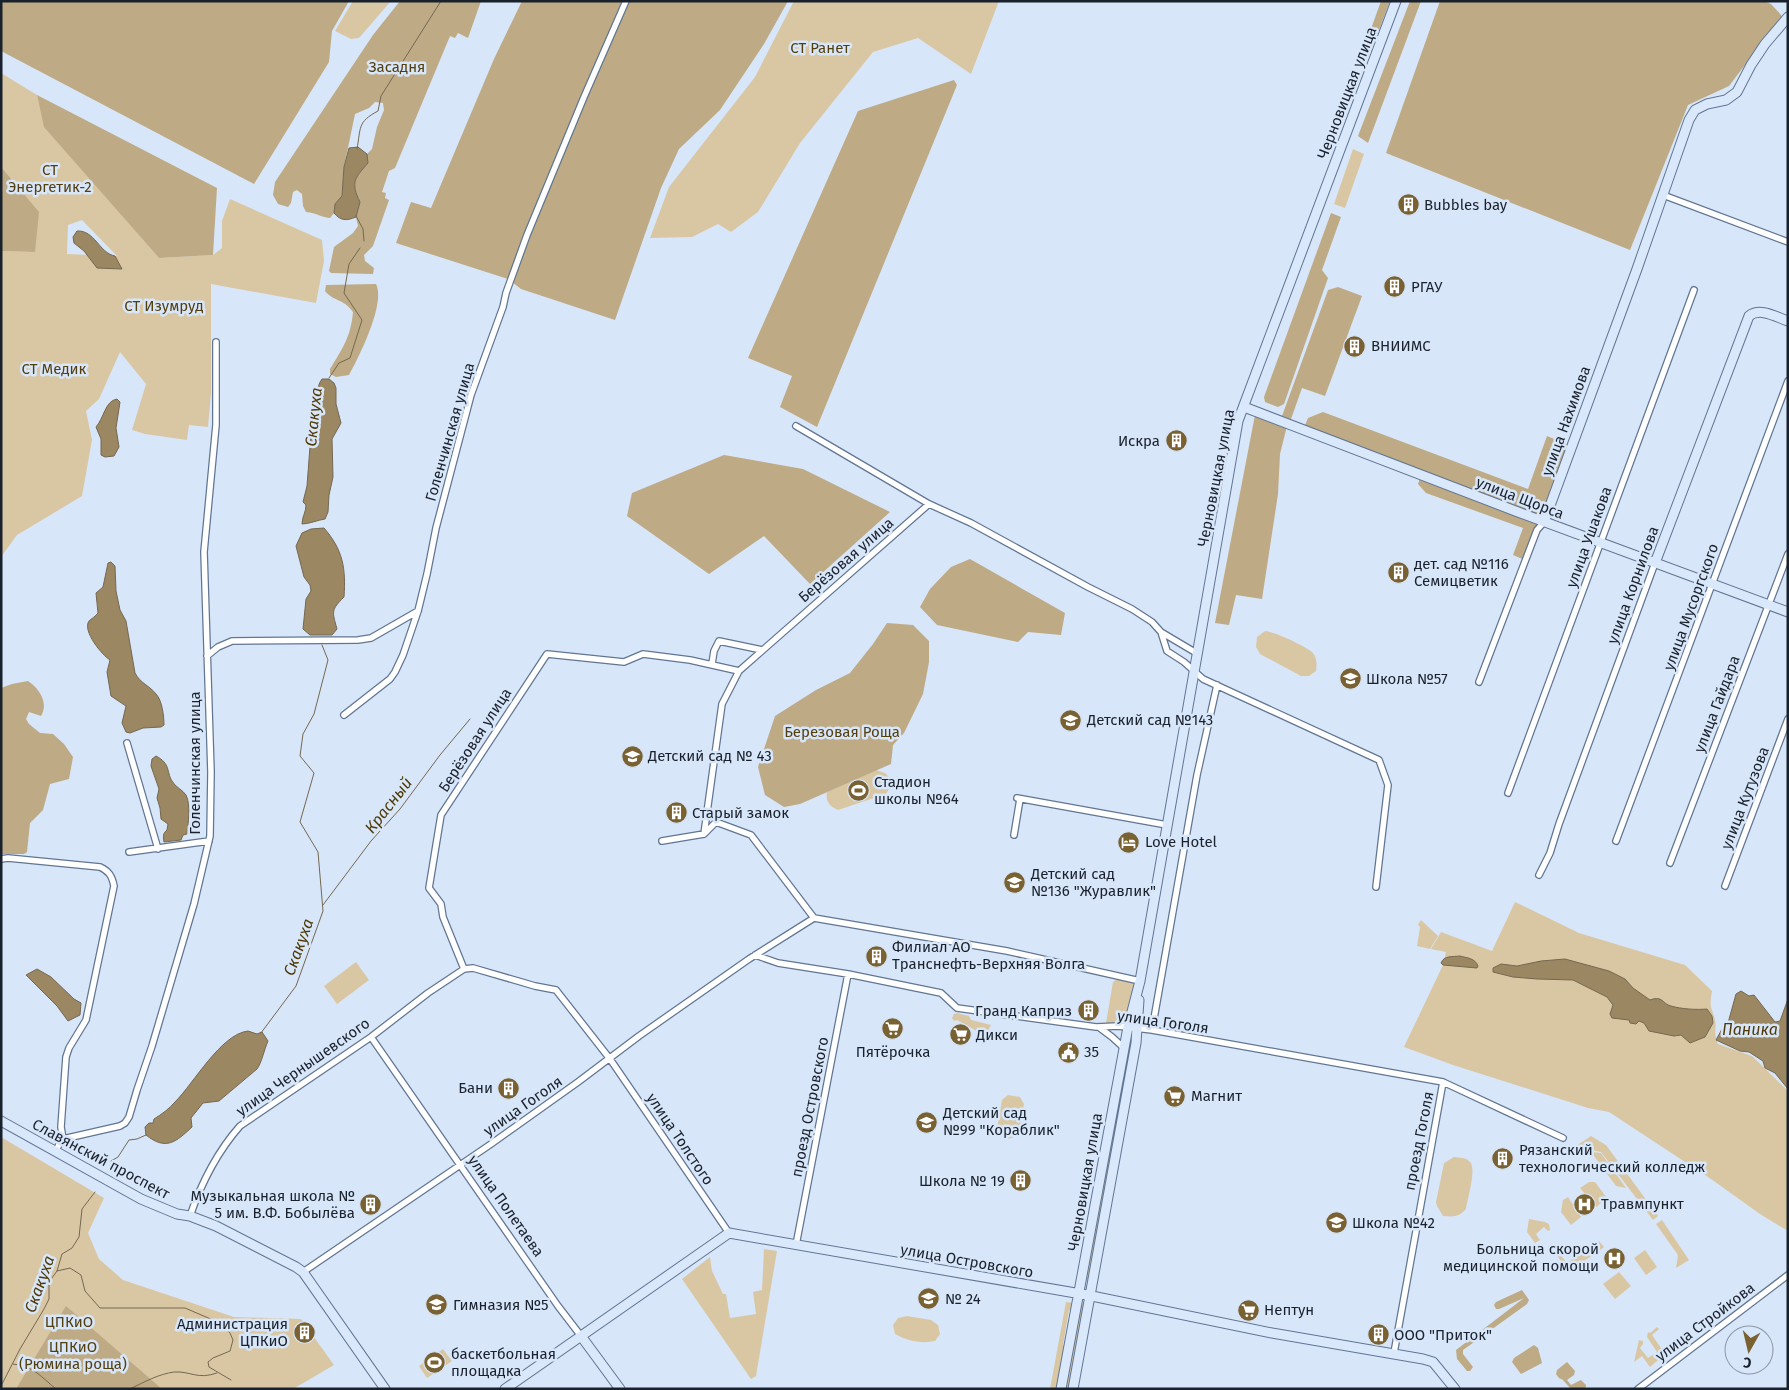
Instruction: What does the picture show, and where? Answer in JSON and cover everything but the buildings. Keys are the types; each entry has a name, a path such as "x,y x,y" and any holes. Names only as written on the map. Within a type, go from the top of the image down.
{"street":[{"name":"Голенчинская улица","path":"344,716 395,672 418,610 436,528 471,395 527,235 626,1"},
{"name":"Черновицкая улица","path":"1061,1389 1124,1048 1132,1028 1238,421 1396,1"},
{"name":"улица Нахимова","path":"1479,682 1535,536 1544,522 1689,120 1695,110 1707,104 1726,100 1737,92 1751,65 1765,44 1788,17"},
{"path":"1663,195 1788,242"},
{"name":"улица Ушакова","path":"1508,793 1694,290"},
{"name":"улица Корнилова","path":"1539,875 1550,853 1655,563 1749,316 1754,312 1760,312 1788,321"},
{"name":"Голенчинская улица","path":"63,1138 120,1126 129,1117 177,963 209,841 211,772 204,552 216,425 216,342"},
{"name":"улица Мусоргского","path":"1616,841 1788,381"},
{"name":"улица Щорса","path":"1244,407 1544,522 1788,612"},
{"path":"796,426 929,504 971,523 1132,610 1152,622 1161,632 1198,654"},
{"name":"Берёзовая улица","path":"704,834 722,704 739,671 929,504"},
{"name":"улица Гайдара","path":"1670,863 1788,554"},
{"path":"207,656 218,647 232,641 340,641 371,638 418,610"},
{"path":"1161,632 1167,651 1184,662 1194,673 1378,760 1388,785 1376,887"},
{"path":"739,671 712,664 714,651 719,641 762,650"},
{"name":"Берёзовая улица","path":"464,968 442,917 441,904 429,888 441,814 547,654 624,662 642,654 712,664"},
{"path":"1152,1030 1196,775 1217,685"},
{"name":"улица Кутузова","path":"1725,886 1788,719"},
{"path":"126,743 158,849"},
{"path":"1014,835 1019,798 1167,825"},
{"path":"662,841 704,834 716,822 751,834 814,918 903,935 1007,951 1140,980"},
{"path":"129,852 209,841"},
{"path":"1,859 8,858 100,867 107,870 112,877 114,886 86,1020 69,1048 66,1057 61,1127 63,1138 56,1150"},
{"name":"улица Гоголя","path":"303,1272 460,1165 755,955 814,918"},
{"name":"улица Гоголя","path":"755,955 778,963 848,974 941,993 957,1008 1100,1028 1118,1026 1152,1030 1443,1082 1562,1138"},
{"name":"улица Чернышевского","path":"190,1216 226,1141 240,1126 371,1037 464,968"},
{"name":"улица Толстого","path":"464,968 473,968 535,986 556,990 610,1059 729,1233"},
{"name":"проезд Островского","path":"796,1245 848,974"},
{"path":"1100,1028 1124,1048"},
{"name":"Черновицкая улица","path":"1073,1389 1136,1043 1132,1028"},
{"name":"улица Полетаева","path":"371,1037 558,1306 620,1389"},
{"name":"проезд Гоголя","path":"1394,1353 1443,1082"},
{"name":"Славянский проспект","path":"1,1121 141,1199 177,1214 190,1216 239,1238 303,1272"},
{"path":"506,1389 729,1233"},
{"name":"улица Островского","path":"729,1233 1079,1294 1272,1333 1394,1353 1433,1362 1455,1389"},
{"path":"303,1272 385,1389"},
{"name":"улица Стройкова","path":"1640,1388 1788,1276"}],"green space":[{"path":"1,1 349,1 332,31 329,62 254,184 1,51"},
{"path":"353,1 391,1 359,38 351,39 335,31"},
{"name":"Засадня","path":"400,1 481,1 468,38 458,33 455,38 450,36 395,168 389,171 382,192 386,193 385,198 389,200 373,246 364,255 365,261 374,268 373,274 331,273 329,271 334,247 353,233 358,226 356,217 360,202 355,190 355,181 368,163 367,154 372,149 377,127 384,110 383,103 375,102 369,108 355,114 344,167 342,197 335,204 334,213 330,218 306,212 303,206 302,194 297,190 293,192 291,203 288,207 278,204 273,195 275,182 373,35"},
{"path":"522,1 788,1 764,44 720,110 679,149 661,188 615,320 521,289 508,279 396,243 411,202 431,208 494,59"},
{"name":"СТ Ранет","path":"794,1 999,1 971,74 918,38 873,52 800,143 758,212 731,232 718,224 692,237 650,238 669,187 755,77"},
{"path":"1381,1 1390,1 1369,56 1365,58 1362,54"},
{"path":"1410,1 1421,1 1368,143 1358,136"},
{"path":"1440,1 1764,1 1771,4 1782,16 1729,86 1688,105 1630,250 1386,153"},
{"path":"1,73 37,95 45,127 159,258 213,255 222,248 222,221 230,199 322,240 324,261 316,303 211,284 211,393 208,427 189,425 187,440 145,434 132,430 146,384 120,352 99,399 86,411 92,440 82,496 17,535 1,557 1,251 35,252 1,167","holes":["82,220 117,256 67,254 68,225"]},
{"path":"954,80 957,85 817,427 780,407 792,376 748,358 858,111"},
{"path":"37,95 217,188 213,255 159,258 44,127"},
{"path":"1353,149 1364,154 1345,208 1334,204"},
{"path":"1,167 39,212 35,252 1,251"},
{"path":"1331,213 1341,217 1322,270 1328,278 1284,404 1278,407 1265,402 1264,397"},
{"path":"376,284 378,293 377,304 365,343 349,375 336,377 330,374 330,369 346,342 353,312 346,304 325,291 326,285"},
{"path":"1338,287 1362,296 1325,396 1302,388 1291,419 1282,416 1328,290"},
{"path":"1323,412 1528,489 1547,436 1571,446 1525,560 1513,555 1523,528 1426,493 1418,484 1421,475 1303,430 1308,418"},
{"path":"1255,415 1287,426 1280,454 1278,494 1262,599 1236,595 1229,625 1215,623"},
{"path":"724,455 803,469 890,512 810,584 764,536 709,574 627,516 632,493"},
{"path":"970,559 1065,613 1061,635 1028,632 1018,642 937,625 920,607 930,589 951,567"},
{"name":"Березовая Роща","path":"887,623 913,625 929,641 929,662 923,694 904,733 893,745 891,764 800,804 784,807 765,795 758,767 775,716 816,690 850,673"},
{"path":"1265,631 1289,639 1312,652 1315,656 1316,671 1309,676 1301,676 1260,654 1256,647 1257,637"},
{"path":"28,681 42,696 44,706 41,716 29,712 26,719 40,733 53,734 64,744 73,757 69,779 50,784 43,810 30,823 27,852 24,854 1,854 1,688"},
{"name":"Стадион школы №64","path":"876,770 885,773 889,777 890,787 886,794 838,810 829,803 827,792"},
{"path":"1515,902 1579,933 1685,965 1712,991 1711,1004 1718,1044 1752,1056 1788,1091 1788,1231 1609,1112 1588,1108 1453,1065 1404,1047 1443,965 1446,952 1431,949 1441,932 1492,951"},
{"path":"1421,920 1438,936 1430,949 1417,946 1420,927 1418,925"},
{"path":"356,962 369,980 337,1004 324,986"},
{"path":"1117,979 1134,983 1125,1023 1106,1023 1113,982"},
{"path":"957,1013 969,1016 971,1020 991,1025 984,1038 982,1034 957,1020 954,1021 952,1018"},
{"path":"1132,1041 1090,1280 1085,1279 1128,1042"},
{"path":"1008,1095 1020,1097 1024,1104 1019,1133 1012,1138 1000,1136 997,1129 1002,1100"},
{"path":"1591,1136 1606,1145 1658,1216 1653,1220 1601,1152 1576,1146"},
{"name":"ЦПКиО","path":"1,1137 104,1198 88,1233 99,1259 123,1280 234,1317 301,1319 334,1365 293,1389 1,1389"},
{"path":"1591,1152 1601,1153 1626,1188 1616,1186"},
{"path":"1454,1157 1465,1158 1470,1162 1472,1166 1471,1184 1466,1209 1456,1216 1443,1216 1436,1202 1444,1163"},
{"path":"1589,1182 1595,1182 1607,1198 1596,1207 1580,1188"},
{"path":"1568,1197 1581,1217 1571,1225 1561,1212 1563,1200"},
{"path":"1529,1219 1549,1224 1550,1230 1548,1231 1544,1227 1536,1234 1540,1240 1535,1243 1527,1232"},
{"path":"1662,1220 1689,1260 1676,1268 1678,1255 1656,1224"},
{"path":"1599,1241 1604,1247 1569,1272 1553,1250 1555,1248 1567,1263"},
{"path":"764,1249 777,1251 756,1376 751,1379 682,1279 710,1257 712,1271 723,1294 726,1294 730,1318 756,1314 753,1292 762,1290"},
{"path":"1645,1250 1657,1267 1646,1275 1634,1258"},
{"path":"1619,1272 1631,1286 1615,1299 1603,1284"},
{"path":"1522,1290 1529,1300 1527,1304 1463,1350 1463,1354 1473,1367 1470,1371 1467,1371 1457,1359 1456,1350 1524,1298 1499,1309 1496,1309 1494,1305 1496,1302"},
{"path":"1066,1302 1074,1303 1073,1310 1069,1310 1063,1345 1066,1346 1058,1389 1050,1389"},
{"path":"1080,1303 1085,1304 1070,1389 1064,1389"},
{"name":"ЦПКиО (Рюмина роща)","path":"66,1306 162,1389 16,1389"},
{"path":"907,1316 931,1320 938,1325 940,1334 935,1341 920,1342 895,1334 893,1325 898,1318"},
{"path":"1657,1327 1659,1329 1652,1335 1665,1354 1650,1367 1642,1356 1634,1362 1639,1340 1643,1341 1640,1348 1648,1358 1657,1352 1647,1337 1648,1332 1650,1333"},
{"path":"1534,1345 1538,1348 1542,1363 1521,1374 1512,1362 1514,1358"},
{"name":"баскетбольная площадка","path":"443,1349 452,1361 427,1378 419,1366"},
{"path":"1567,1362 1575,1371 1574,1375 1567,1380 1571,1385 1581,1380 1586,1387 1583,1389 1570,1388 1559,1378 1556,1374 1557,1370"}],"water":[{"path":"358,147 367,154 368,163 355,181 355,190 360,202 356,217 344,220 334,213 335,204 342,196 344,167 349,148"},
{"path":"77,231 88,234 105,251 115,256 122,269 97,268 84,251 74,243 73,237"},
{"path":"322,379 329,379 334,383 336,388 336,404 341,423 332,439 333,477 328,512 325,519 302,524 306,508 303,502 307,486 311,433 318,420 318,392"},
{"path":"117,399 120,402 116,428 119,447 114,456 105,457 101,455 101,439 96,427 107,406"},
{"path":"324,528 335,544 342,560 344,568 344,597 334,611 337,629 332,635 310,635 303,629 306,599 311,591 310,585 304,577 296,546 302,533 311,529"},
{"path":"111,562 115,566 116,591 120,610 126,621 135,673 154,691 160,700 164,721 164,725 161,727 143,728 130,733 126,732 122,723 126,706 111,696 107,672 110,660 98,648 88,631 89,621 98,613 96,593 103,587 108,563"},
{"path":"156,756 164,762 173,783 185,793 188,799 187,834 183,835 181,840 164,842 164,835 168,824 161,819 157,798 159,789 151,766 152,759"},
{"path":"1460,956 1473,960 1477,963 1477,968 1443,965 1441,963 1446,958"},
{"path":"1565,959 1609,971 1625,979 1633,988 1650,1000 1660,999 1668,1005 1679,1008 1707,1009 1712,1016 1713,1023 1705,1037 1690,1043 1681,1035 1674,1036 1649,1031 1644,1023 1639,1021 1636,1024 1630,1023 1629,1020 1612,1018 1610,1014 1613,1005 1607,997 1573,980 1513,977 1493,972 1493,968 1501,964 1517,966"},
{"path":"37,969 51,977 74,999 81,1003 80,1015 68,1021 57,1006 26,975"},
{"name":"Паника","path":"1741,991 1749,996 1754,995 1775,1022 1780,1021 1788,999 1788,1089 1775,1073 1765,1068 1763,1061 1749,1052 1740,1051 1716,1040 1728,1023 1736,994"},
{"path":"248,1031 257,1034 262,1032 268,1041 257,1069 219,1101 203,1103 191,1118 192,1127 176,1140 170,1143 159,1143 146,1135 145,1127 149,1123 153,1123 154,1119 173,1105 208,1060 228,1041 238,1034"}],"waterway":[{"name":"Скакуха","path":"357,149 363,122 378,111 381,96 441,1"},
{"name":"Скакуха","path":"356,216 363,229 364,241"},
{"name":"Скакуха","path":"329,378 339,363 350,358 362,320 344,293 349,264 360,248"},
{"name":"Скакуха","path":"261,1033 296,986 323,911 318,852 300,822 314,773 300,756 303,734 314,714 328,660 322,645"},
{"name":"Красный","path":"323,905 371,841 400,809 440,755 470,719"},
{"name":"Скакуха","path":"111,1161 118,1157 129,1140 146,1135"},
{"name":"Скакуха","path":"1,1386 49,1299 49,1282 57,1271 62,1254 72,1248 79,1237 82,1209 95,1192"},
{"path":"57,1271 70,1268 81,1275 85,1291 100,1308 185,1308 220,1323 230,1333 233,1340 230,1351 208,1362 209,1367 231,1380"},
{"path":"13,1364 32,1370 56,1389"},
{"path":"130,1389 168,1373 180,1372 204,1376 217,1373"}],"place":[{"name":"Bubbles bay","path":"1408,205"},
{"name":"РГАУ","path":"1395,287"},
{"name":"ВНИИМС","path":"1355,346"},
{"name":"Искра","path":"1176,441"},
{"name":"дет. сад №116 Семицветик","path":"1398,573"},
{"name":"Школа №57","path":"1350,679"},
{"name":"Детский сад №143","path":"1071,720"},
{"name":"Детский сад № 43","path":"632,756"},
{"name":"Стадион школы №64","path":"858,791"},
{"name":"Старый замок","path":"676,813"},
{"name":"Love Hotel","path":"1129,842"},
{"name":"Детский сад №136 \"Журавлик\"","path":"1015,883"},
{"name":"Филиал АО Транснефть-Верхняя Волга","path":"876,956"},
{"name":"Гранд Каприз","path":"1088,1011"},
{"name":"Пятёрочка","path":"893,1029"},
{"name":"Дикси","path":"960,1035"},
{"name":"35","path":"1068,1052"},
{"name":"Бани","path":"509,1088"},
{"name":"Магнит","path":"1175,1096"},
{"name":"Детский сад №99 \"Кораблик\"","path":"927,1122"},
{"name":"Рязанский технологический колледж","path":"1503,1159"},
{"name":"Школа № 19","path":"1021,1181"},
{"name":"Травмпункт","path":"1585,1204"},
{"name":"Музыкальная школа № 5 им. В.Ф. Бобылёва","path":"371,1205"},
{"name":"Школа №42","path":"1336,1223"},
{"name":"Больница скорой медицинской помощи","path":"1615,1258"},
{"name":"№ 24","path":"929,1299"},
{"name":"Гимназия №5","path":"437,1305"},
{"name":"Нептун","path":"1248,1310"},
{"name":"Администрация ЦПКиО","path":"304,1333"},
{"name":"ООО \"Приток\"","path":"1378,1335"},
{"name":"баскетбольная площадка","path":"435,1363"}],"park label":[{"name":"СТ Энергетик-2","path":"50,178"},
{"name":"СТ Изумруд","path":"164,306"},
{"name":"СТ Медик","path":"54,369"}]}
